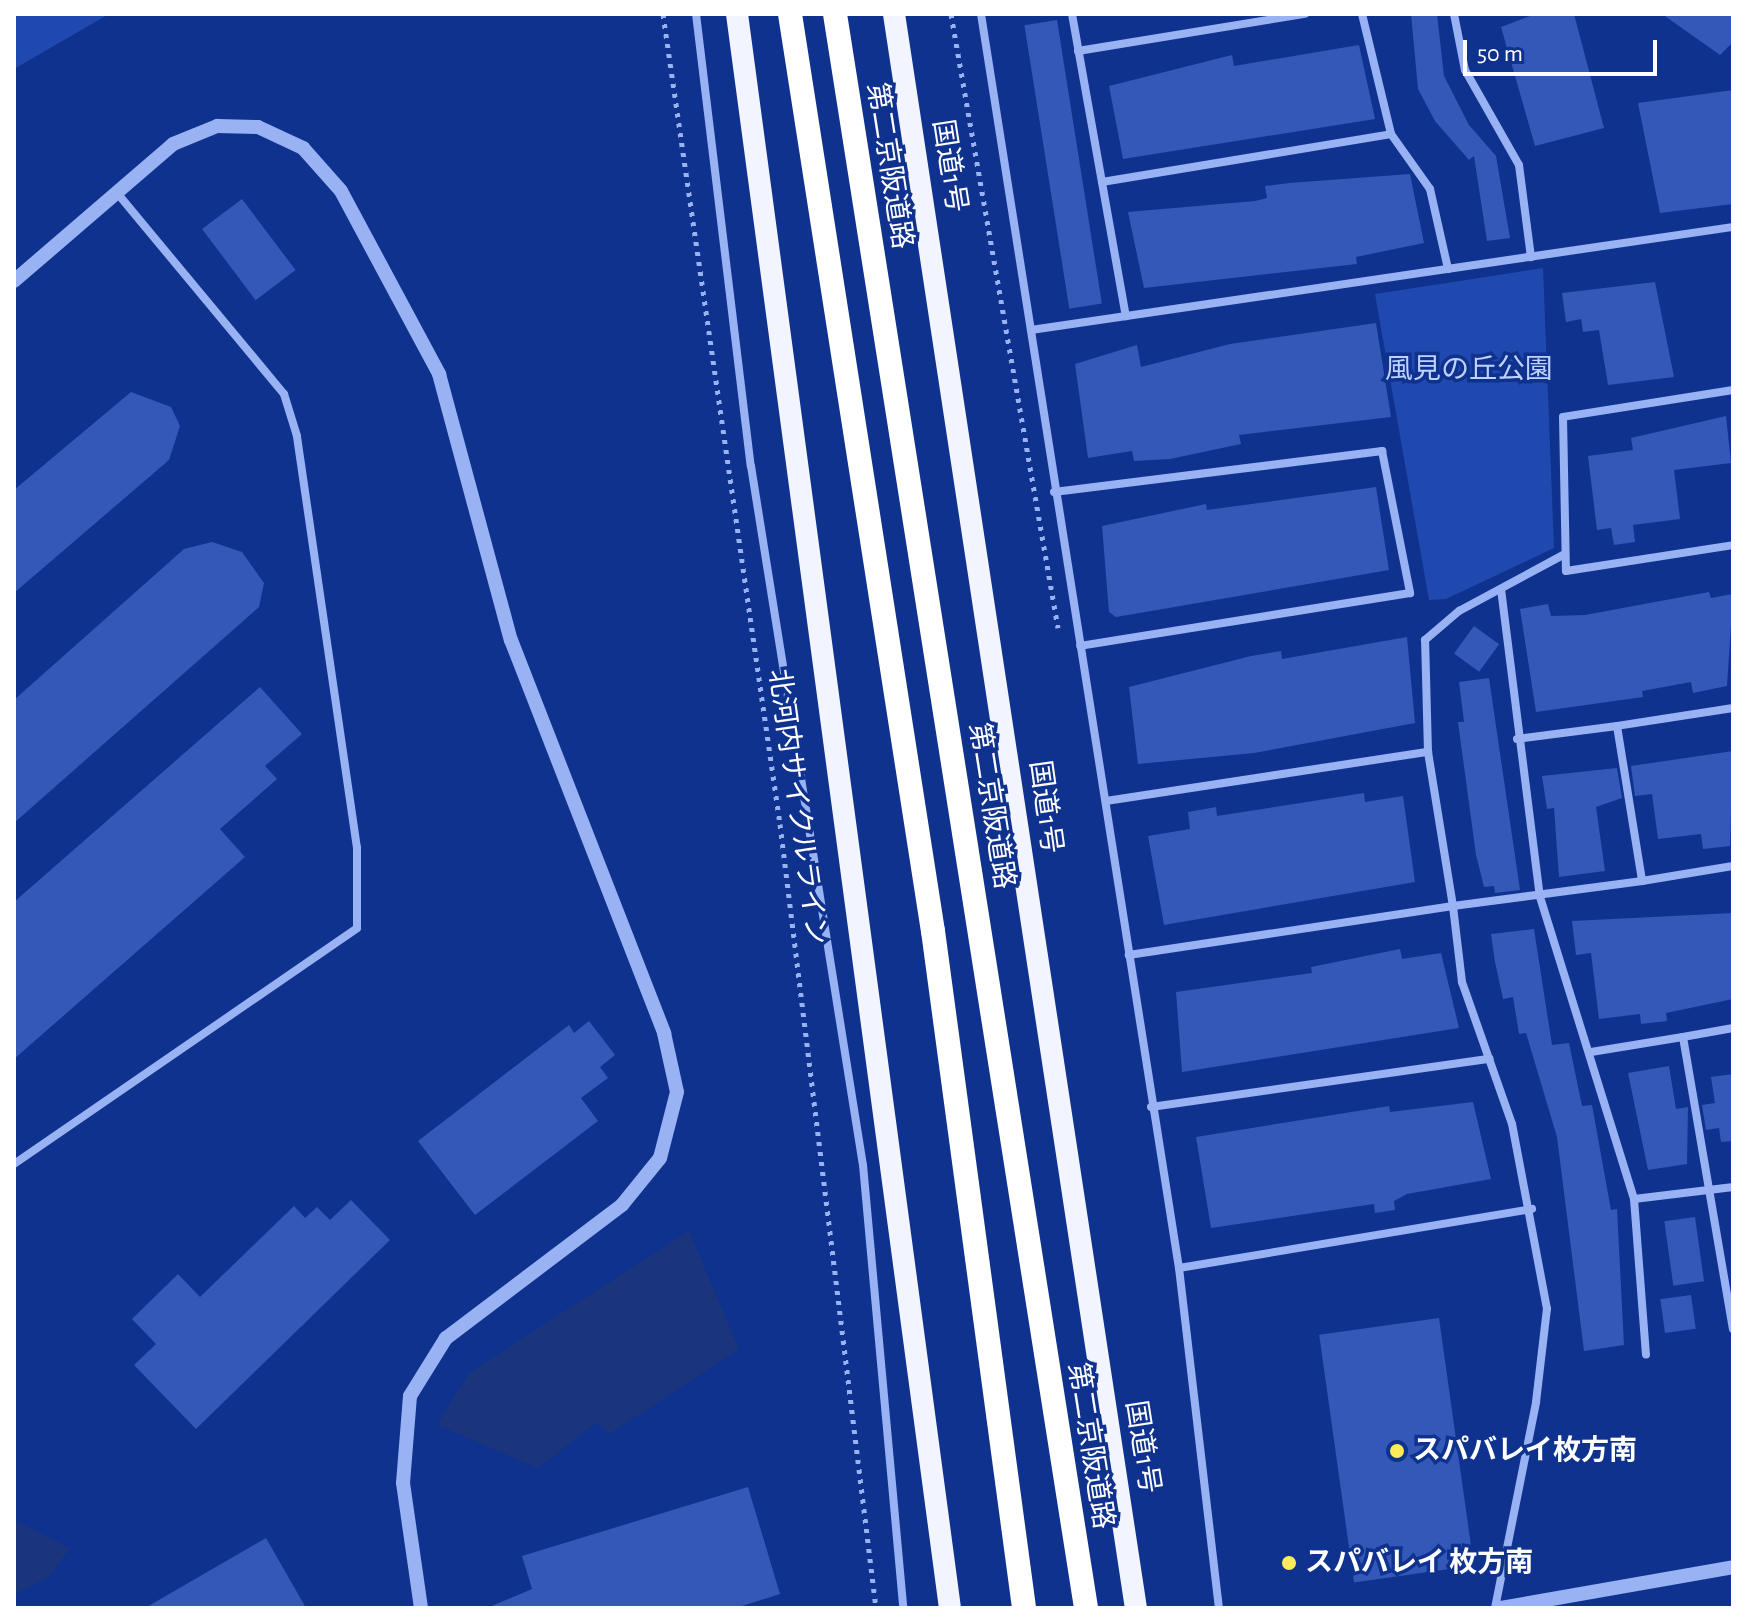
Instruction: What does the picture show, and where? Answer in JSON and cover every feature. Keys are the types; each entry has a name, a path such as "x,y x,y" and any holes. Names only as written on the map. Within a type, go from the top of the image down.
{"highway":[{"path":"737,14 950,1608"},
{"path":"790,14 933,931 1013,1545 1024,1608"},
{"name":"第二京阪道路","path":"835,14 1086,1608"},
{"name":"国道1号","path":"894,14 1136,1608"},
{"path":"1067,1491 1097,1608"},
{"path":"1013,1545 1015,1608"}],"street":[{"path":"696,14 751,466 865,1179 903,1608"},
{"path":"981,14 1054,492 1106,801 1151,1107 1179,1268 1219,1608"},
{"path":"1072,14 1126,316"},
{"path":"1078,51 1305,14"},
{"path":"1362,14 1391,134 1430,189 1448,269"},
{"path":"1454,14 1465,70 1519,165 1531,257"},
{"path":"14,281 173,144 217,126 258,127 303,148 341,191 439,374 511,640 664,1033 677,1092 660,1158 622,1205 446,1338 410,1396 403,1483 421,1608"},
{"path":"1102,182 1391,134"},
{"path":"14,1164 357,928 357,848 297,436 284,394 115,191"},
{"path":"1031,330 1733,227"},
{"path":"1733,390 1563,417 1566,571 1733,545"},
{"path":"1054,492 1382,451 1410,593 1080,646"},
{"path":"1495,1608 1536,1402 1547,1309 1532,1209 1490,1059 1462,982 1428,752 1425,640 1501,589 1565,554"},
{"path":"1501,589 1517,739 1540,897 1591,1052 1634,1199 1646,1355"},
{"path":"1517,739 1733,708"},
{"path":"1617,726 1642,881"},
{"path":"1106,801 1428,752"},
{"path":"1129,955 1453,906 1540,897 1733,866"},
{"path":"1591,1052 1733,1028"},
{"path":"1683,1037 1733,1329"},
{"path":"1151,1107 1490,1059"},
{"path":"1634,1199 1733,1187"},
{"path":"1179,1268 1532,1209"},
{"path":"1501,1608 1733,1567"}],"path":[{"name":"北河内サイクルライン","path":"663,14 780,824 876,1608"}],"green space":[{"path":"14,14 109,14 14,69"},
{"name":"風見の丘公園","path":"1543,268 1554,548 1446,599 1429,600 1375,294"}],"shaded area":[{"path":"689,1231 739,1349 609,1434 597,1422 538,1468 437,1425 469,1373"},
{"path":"14,1520 70,1548 50,1576 14,1595"}],"building":[{"path":"1411,14 1437,14 1444,76 1469,125 1496,156 1510,238 1487,241 1474,156 1469,160 1435,121 1418,89"},
{"path":"1535,14 1574,14 1604,128 1535,146 1501,27"},
{"path":"1662,14 1733,14 1733,42 1720,55"},
{"path":"1057,20 1102,303 1069,309 1024,25"},
{"path":"1359,45 1375,119 1123,159 1109,86 1232,55 1234,66"},
{"path":"1733,90 1733,204 1660,213 1638,103"},
{"path":"1410,174 1424,243 1356,257 1357,264 1144,288 1128,212 1255,201 1267,198 1265,186"},
{"path":"242,199 296,270 256,300 202,229"},
{"path":"1655,282 1674,377 1608,385 1599,330 1583,332 1581,319 1566,322 1562,293"},
{"path":"1376,323 1391,417 1239,435 1241,444 1170,459 1134,461 1132,451 1088,458 1075,364 1137,345 1141,367 1230,344"},
{"path":"131,392 171,407 180,426 169,460 14,593 14,490"},
{"path":"1726,416 1731,463 1674,470 1680,519 1633,525 1635,542 1614,545 1611,528 1597,530 1588,456 1633,450 1631,438"},
{"path":"1376,487 1389,570 1116,617 1109,612 1102,526 1206,504 1207,510"},
{"path":"212,542 242,552 264,583 259,607 14,823 14,700 184,549"},
{"path":"1709,592 1711,598 1733,594 1727,686 1693,693 1691,682 1642,691 1643,697 1536,712 1520,609 1548,604 1551,616 1585,615"},
{"path":"1474,626 1499,644 1479,672 1454,654"},
{"path":"1407,637 1415,723 1254,753 1138,764 1129,687 1251,656 1281,651 1282,659"},
{"path":"1489,678 1520,890 1495,893 1494,886 1484,887 1476,855 1458,722 1464,722 1459,682"},
{"path":"260,687 302,734 265,766 277,779 220,829 245,857 14,1059 14,902"},
{"path":"1733,751 1730,846 1703,849 1701,834 1658,839 1652,794 1635,796 1631,766"},
{"path":"1617,768 1622,798 1596,807 1605,871 1559,877 1554,808 1547,809 1542,776"},
{"path":"1364,793 1365,802 1403,796 1415,882 1164,925 1148,836 1190,829 1188,812 1216,807 1217,816"},
{"path":"1733,913 1733,999 1666,1013 1667,1021 1641,1024 1640,1014 1599,1019 1591,953 1576,955 1572,921"},
{"path":"1534,929 1552,1045 1569,1043 1582,1106 1592,1105 1611,1210 1617,1209 1624,1345 1584,1351 1557,1137 1526,1033 1519,1034 1513,997 1503,999 1491,934"},
{"path":"1400,949 1402,959 1441,953 1459,1028 1182,1072 1176,992 1312,973 1311,967"},
{"path":"589,1021 615,1055 600,1067 608,1078 581,1098 598,1121 475,1215 418,1141 569,1025 574,1033"},
{"path":"1669,1066 1676,1109 1688,1107 1687,1164 1648,1170 1628,1073"},
{"path":"1733,1074 1733,1141 1721,1142 1719,1128 1706,1130 1702,1105 1715,1103 1711,1077"},
{"path":"1473,1102 1491,1179 1407,1194 1394,1201 1395,1210 1375,1213 1374,1204 1211,1228 1196,1137 1389,1106 1390,1112"},
{"path":"351,1200 390,1240 196,1429 134,1365 156,1344 132,1319 178,1274 200,1297 294,1206 305,1218 317,1207 330,1220"},
{"path":"1695,1217 1704,1281 1673,1286 1664,1221"},
{"path":"1691,1295 1696,1329 1665,1333 1660,1299"},
{"name":"スパバレイ枚方南","path":"1439,1318 1474,1566 1354,1582 1319,1335"},
{"path":"748,1487 780,1594 736,1608 487,1608 532,1589 522,1556"},
{"path":"266,1538 306,1608 145,1608"}],"place":[{"name":"スパバレイ枚方南","path":"1397,1451"},
{"name":"スパバレイ 枚方南","path":"1289,1563"}]}
